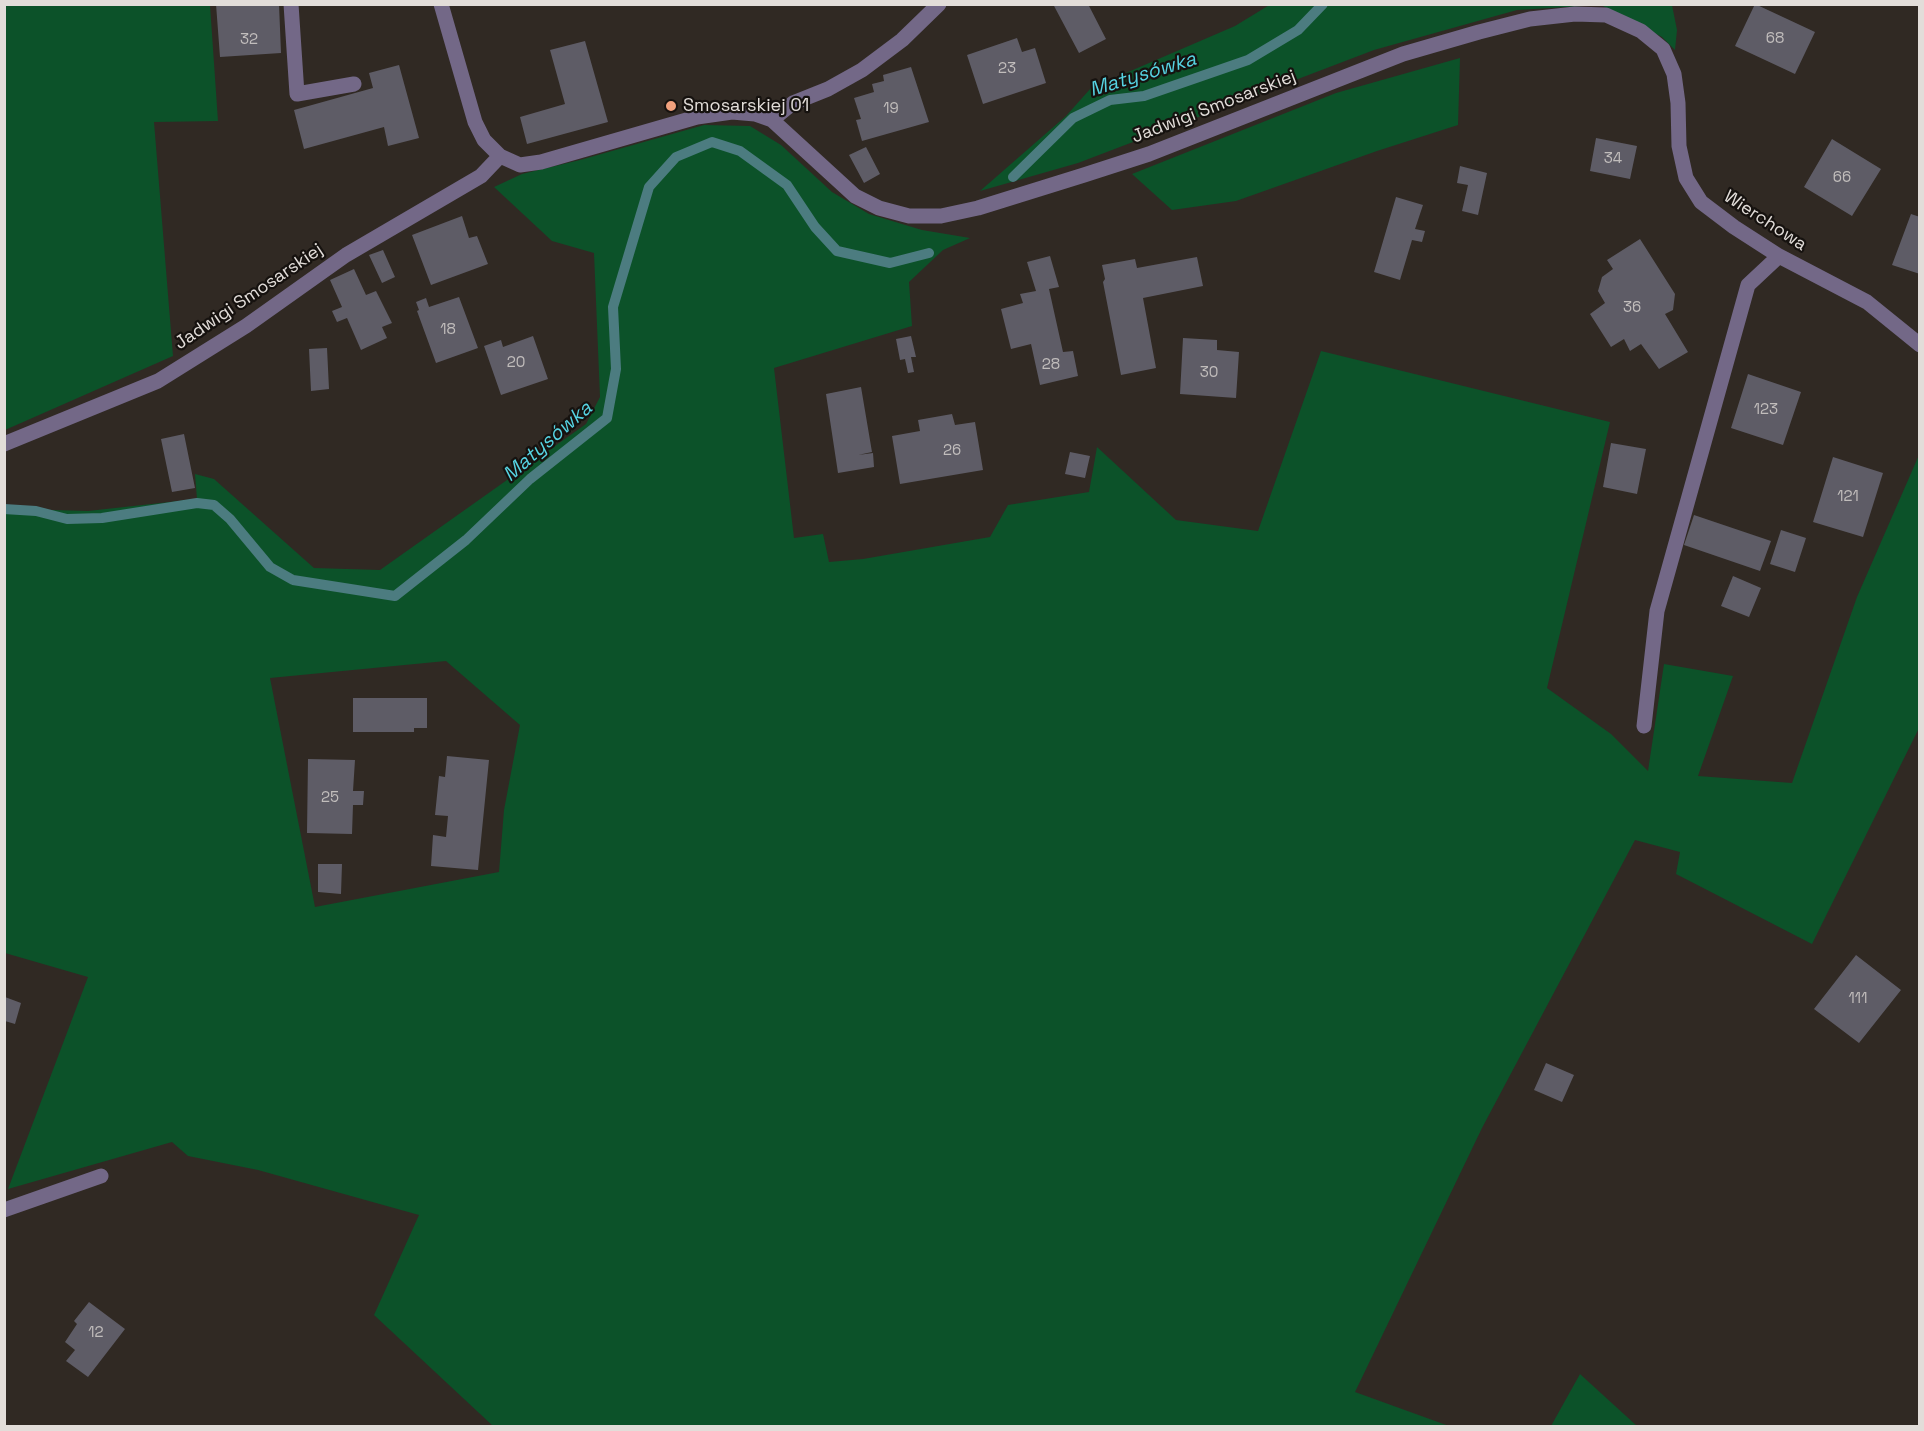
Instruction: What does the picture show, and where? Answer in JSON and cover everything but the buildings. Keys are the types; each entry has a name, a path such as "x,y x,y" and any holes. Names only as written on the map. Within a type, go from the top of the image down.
{"street":[{"path":"291,4 297,94 354,84"},
{"path":"441,4 475,122 484,140 500,156"},
{"path":"772,120 793,103 828,89 862,70 902,40 939,4"},
{"name":"Jadwigi Smosarskiej","path":"4,444 158,381 246,326 346,255 481,176 500,156 520,165 541,162 698,117 732,112 754,114 772,120 855,196 879,208 909,216 941,216 978,208 1149,154 1403,54 1530,19 1575,14 1606,15 1641,31 1663,49 1674,74"},
{"name":"Wierchowa","path":"1674,74 1678,103 1679,146 1686,178 1701,202 1779,256 1868,302 1920,345"},
{"path":"1644,726 1657,611 1748,285 1779,256"},
{"path":"4,1210 101,1176"}],"green space":[{"path":"5,4 210,5 218,121 154,122 173,356 5,430"},
{"path":"1271,4 1600,5 1517,10 1374,50 1078,163 980,191 1066,116 1091,88 1235,26"},
{"path":"1601,5 1672,5 1677,30 1675,50 1662,37"},
{"path":"1460,58 1458,125 1236,201 1172,210 1132,174 1336,93"},
{"path":"704,125 750,126 781,145 832,192 869,214 922,230 970,238 943,250 909,282 912,326 774,368 794,538 823,534 829,562 863,559 990,537 1008,505 1089,492 1097,447 1176,520 1258,531 1321,351 1610,422 1547,688 1611,734 1648,771 1664,664 1733,676 1698,776 1792,783 1857,597 1919,455 1919,728 1812,944 1676,874 1680,852 1635,840 1482,1128 1355,1392 1449,1426 493,1426 374,1315 419,1215 258,1170 188,1156 172,1142 8,1189 88,977 5,953 4,506 18,509 88,511 197,499 195,474 214,479 314,568 380,570 586,424 600,397 594,253 552,241 494,187 522,174","holes":["446,661 520,725 504,810 499,872 315,907 270,678"]},
{"path":"1580,1374 1637,1426 1551,1426"}],"waterway":[{"name":"Matysówka","path":"1013,177 1073,118 1110,100 1144,96 1248,60 1298,30 1323,4"},
{"name":"Matysówka","path":"4,509 36,511 67,519 102,518 197,503 214,505 230,519 270,567 293,580 395,596 466,540 530,479 607,418 616,369 613,307 649,187 676,157 712,142 740,151 787,185 815,227 837,251 890,263 929,253"}],"place":[{"name":"Smosarskiej 01","path":"671,106"}]}
